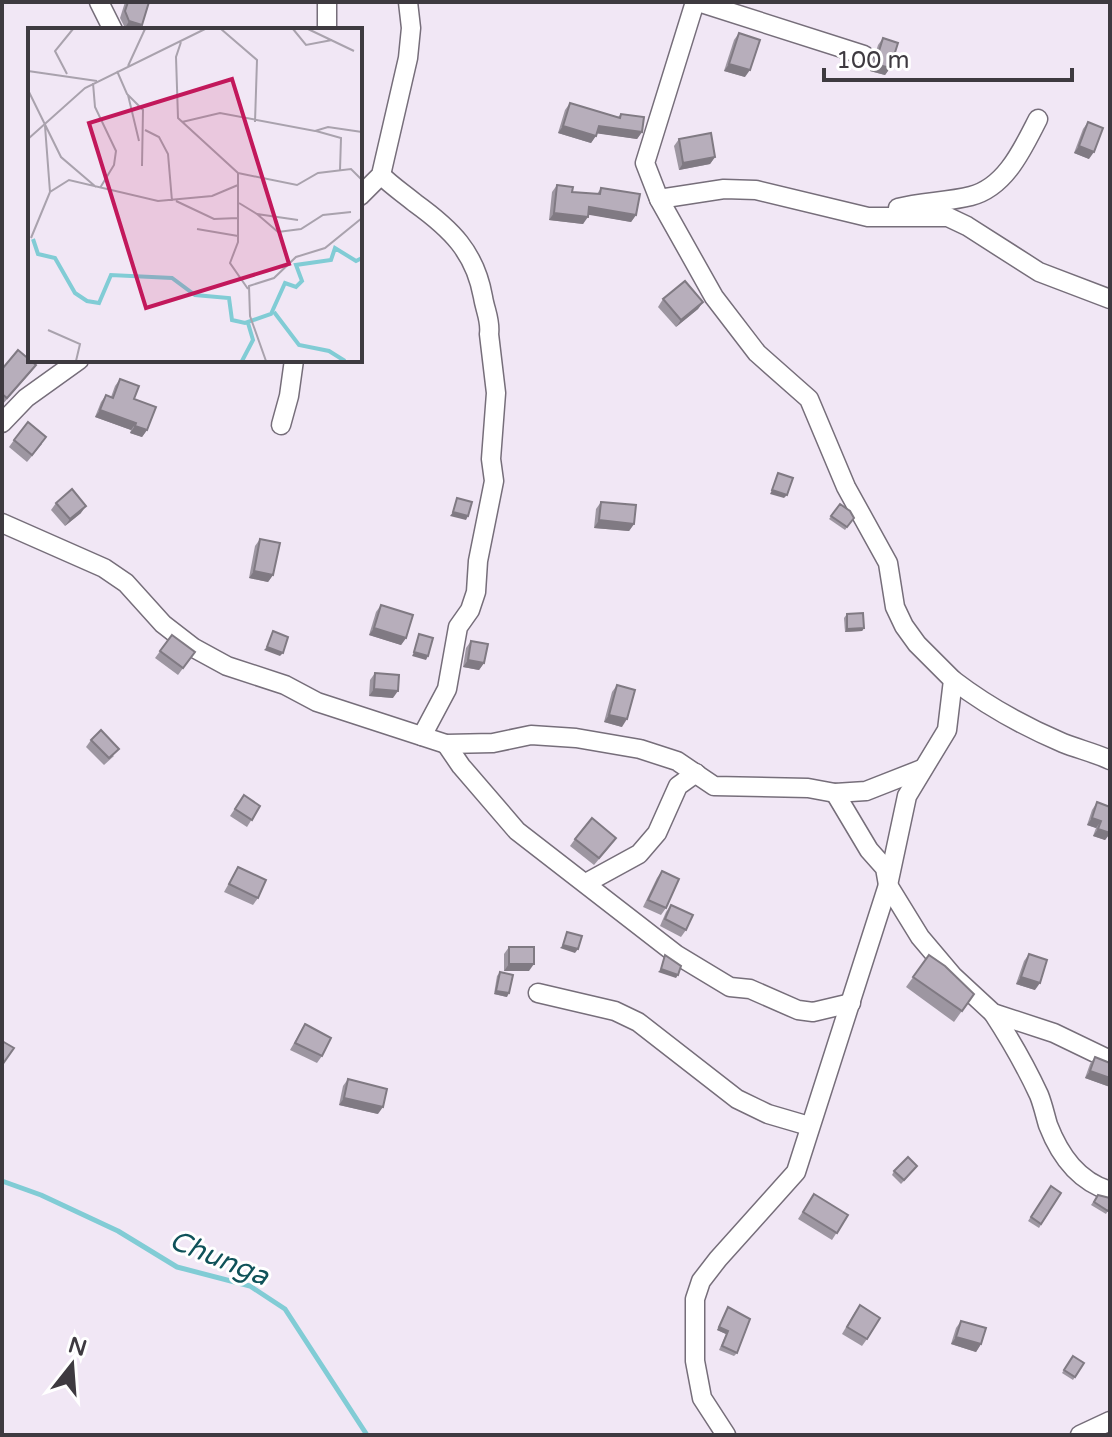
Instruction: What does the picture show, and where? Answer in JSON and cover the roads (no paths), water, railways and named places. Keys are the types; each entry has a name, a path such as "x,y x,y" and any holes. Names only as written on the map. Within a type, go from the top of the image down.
{"street":[{"path":"99,2 112,28"},
{"path":"327,2 327,28"},
{"path":"362,194 381,175 408,58 411,28 408,2"},
{"path":"864,55 696,2 645,163 659,199 714,297 757,353 809,399 846,487 888,563 895,607 917,644 953,680 984,704 1110,760"},
{"path":"868,217 921,202 973,195 1000,181 1038,119"},
{"path":"381,175 393,188 451,231 478,272 490,325 496,393 491,459 494,481 478,561 476,592 470,610 458,627 447,689 422,736"},
{"path":"659,199 724,189 756,190 868,217 948,217 1039,272 1110,299"},
{"path":"2,423 26,398 76,362"},
{"path":"281,425 294,362"},
{"path":"2,523 104,568 126,583 163,624 194,648 227,666 285,685 317,702 446,744 493,743 531,735 576,738 640,749 677,761 714,786 808,788 835,793 866,791 922,769"},
{"path":"726,1435 702,1398 695,1361 695,1299 701,1281 718,1259 796,1172 888,885 907,796 947,730 953,680"},
{"path":"446,744 517,831 677,955 730,987 750,989 798,1010 813,1012 851,1003"},
{"path":"586,883 639,854 657,833 678,786 696,773"},
{"path":"835,793 869,850 885,868 888,885 932,953 993,1013 1009,1037 1041,1098 1048,1125 1065,1159 1080,1177 1110,1191"},
{"path":"538,993 627,1016 737,1099 768,1114 809,1126"},
{"path":"993,1013 1054,1033 1110,1060"},
{"path":"1080,1435 1110,1421"}],"waterway":[{"name":"Chunga","path":"2,1181 41,1195 118,1231 177,1267 250,1286 285,1309 367,1435"}]}
